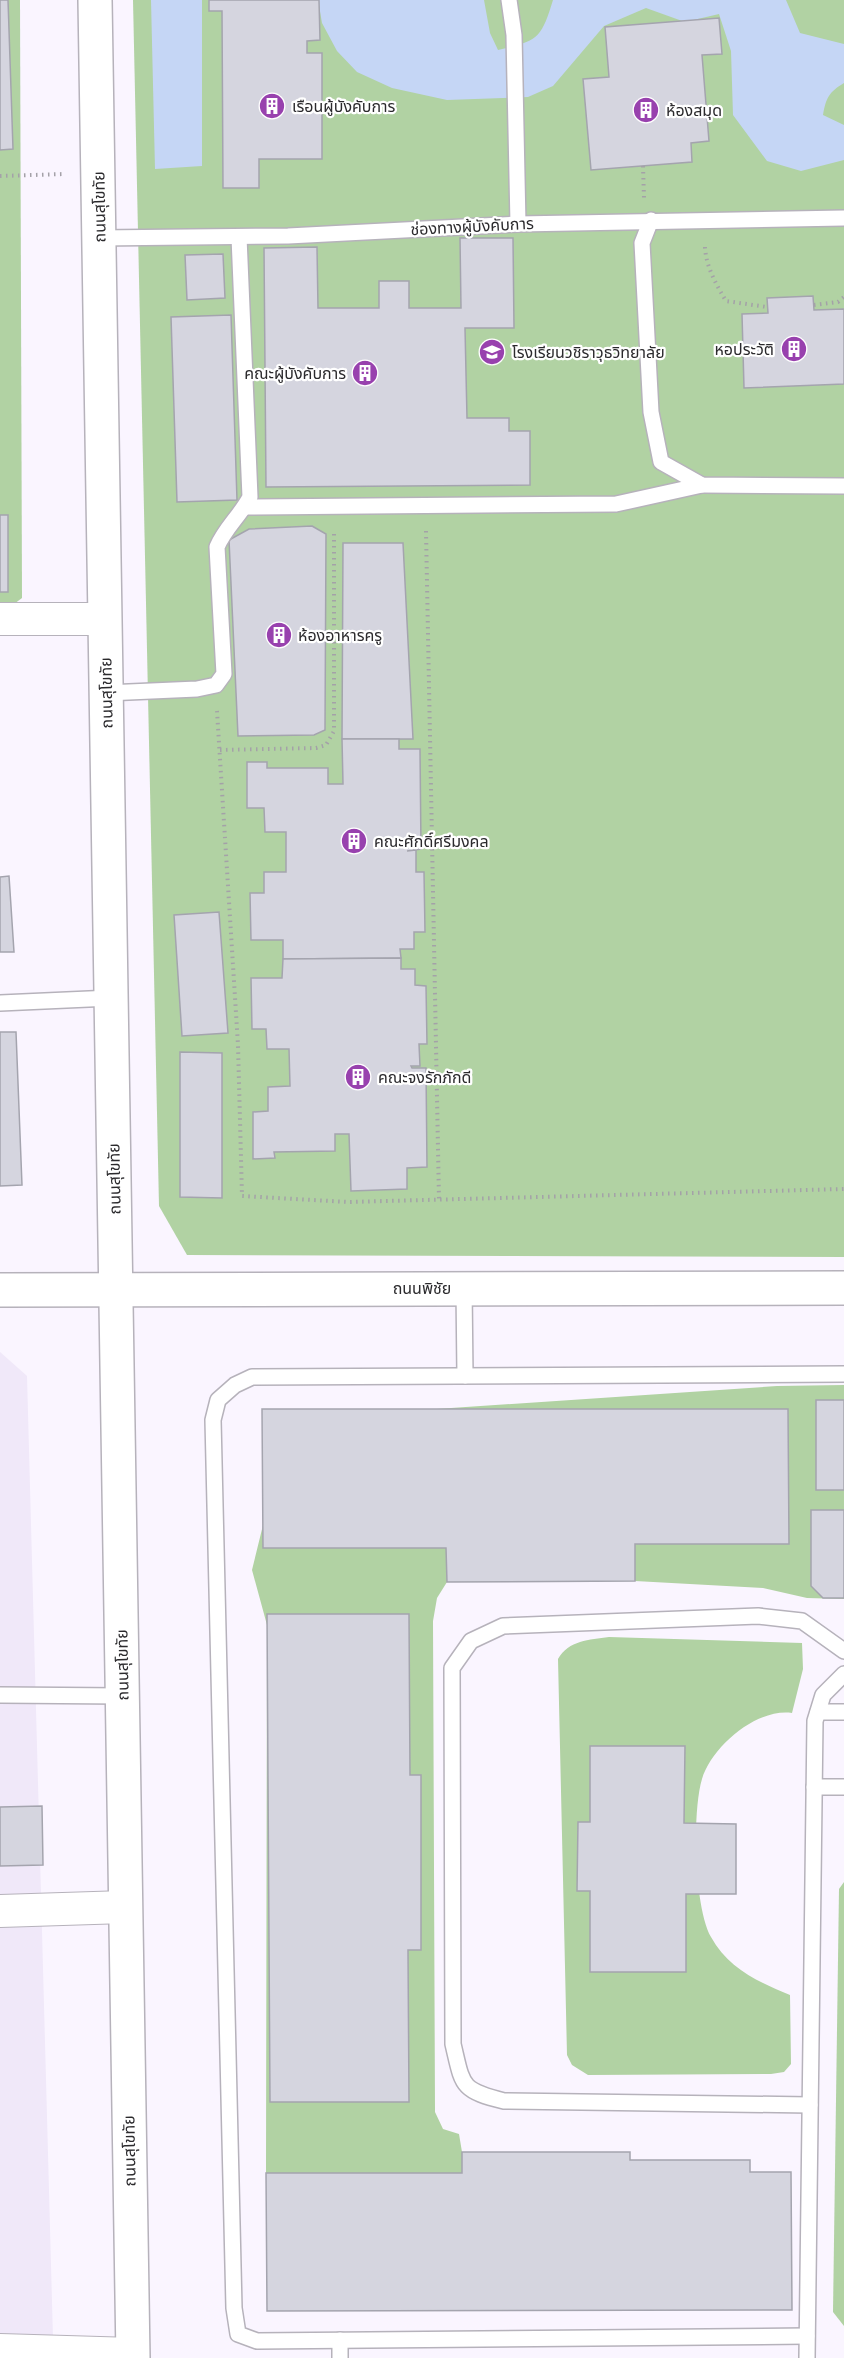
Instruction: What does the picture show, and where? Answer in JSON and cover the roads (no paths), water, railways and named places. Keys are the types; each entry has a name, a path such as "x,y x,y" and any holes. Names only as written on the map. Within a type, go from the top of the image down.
{"street":[{"name":"ถนนสุโขทัย","path":"95,0 133,2356"},
{"path":"0,620 105,619"},
{"name":"ถนนพิชัย","path":"0,1290 844,1288"},
{"path":"0,1911 125,1907"},
{"path":"0,2350 133,2356"}],"lane":[{"path":"509,0 514,35 518,224"},
{"name":"ช่องทางผู้บังคับการ","path":"99,238 288,236 648,220 844,218"},
{"path":"648,220 642,243 651,412 661,462 702,485"},
{"path":"106,693 197,689 216,685 224,674 218,547 224,531 250,498 239,237"},
{"path":"245,507 616,504 702,485 844,486"},
{"path":"0,1003 111,998"},
{"path":"464,1288 465,1376"},
{"path":"807,2336 257,2340 238,2334 234,2308 213,1420 218,1400 235,1385 252,1377 844,1374"},
{"path":"810,2105 504,2101 479,2095 462,2083 453,2044 452,1668 471,1641 503,1626 758,1616 802,1621 844,1651"},
{"path":"807,2358 815,1721 823,1695 844,1674"},
{"path":"0,1695 122,1696"},
{"path":"818,1712 844,1712"},
{"path":"814,1787 844,1787"},
{"path":"340,2340 340,2358"}],"water":[{"path":"151,0 202,0 202,166 155,169"},
{"path":"318,0 484,0 490,33 498,50 522,44 536,36 545,23 553,0 786,0 800,33 844,44 844,83 829,96 823,115 844,125 844,160 801,171 767,161 733,115 731,51 719,14 685,22 646,8 604,26 553,86 528,97 447,100 392,88 357,72 337,51 322,23"}],"place":[{"name":"เรือนผู้บังคับการ","path":"272,106"},
{"name":"ห้องสมุด","path":"646,110"},
{"name":"หอประวัติ","path":"794,349"},
{"name":"โรงเรียนวชิราวุธวิทยาลัย","path":"492,352"},
{"name":"คณะผู้บังคับการ","path":"365,373"},
{"name":"ห้องอาหารครู","path":"279,635"},
{"name":"คณะศักดิ์ศรีมงคล","path":"354,841"},
{"name":"คณะจงรักภักดี","path":"358,1077"}]}
